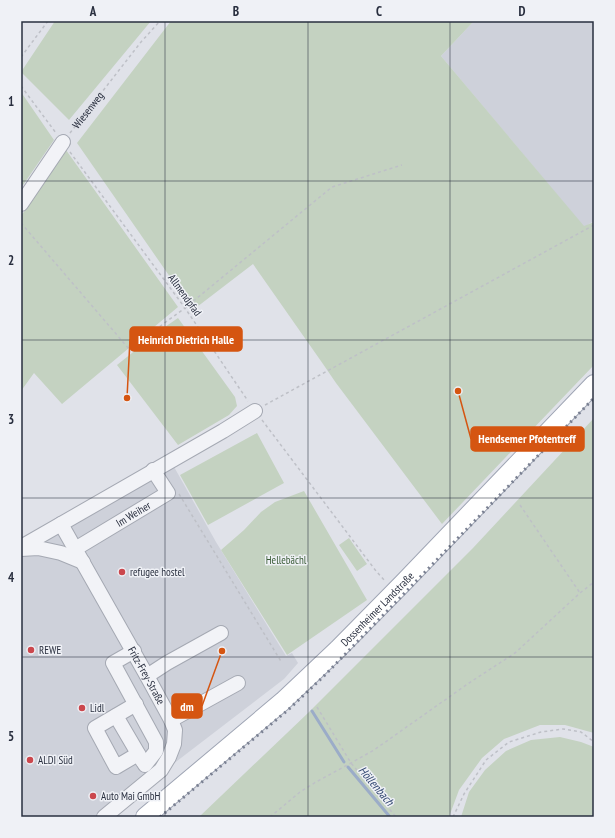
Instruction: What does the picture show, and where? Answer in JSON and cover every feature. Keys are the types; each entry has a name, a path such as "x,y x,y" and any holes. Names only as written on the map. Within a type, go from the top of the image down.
{"main road":[{"name":"Dossenheimer Landstraße","path":"145,817 283,701 338,649 594,384"}],"street":[{"path":"21,204 60,145"},
{"path":"21,548 255,411"},
{"name":"Im Weiher","path":"75,549 168,493 154,470"},
{"name":"Fritz-Frey-Straße","path":"61,524 134,651 172,720 175,730 174,744 169,757 161,770 145,766 104,817"},
{"path":"21,548 38,548 61,553 83,562"},
{"path":"147,676 221,633"},
{"path":"134,651 113,663 156,742 156,751 145,766"},
{"path":"172,720 238,683"},
{"path":"136,704 95,728 116,767 145,766"},
{"path":"116,716 145,766"}],"path":[{"path":"21,57 48,21"},
{"name":"Wiesenweg","path":"60,145 141,42 160,21"},
{"name":"Allmendpfad","path":"21,86 60,145 185,308 255,411 376,571 389,586"},
{"path":"21,223 129,349 185,308 332,187 402,165"},
{"path":"255,411 594,225"},
{"path":"179,493 282,663"},
{"path":"520,505 580,593"},
{"path":"270,817 300,792 374,750 469,683 515,653 594,582"},
{"path":"317,707 351,763 396,817"},
{"path":"453,817 464,794 486,760 509,742 541,732 563,729 581,732 594,742"}],"shaded area":[{"path":"474,21 594,21 594,221 584,227 441,56"},
{"path":"173,465 216,542 286,656 292,653 298,663 284,679 104,817 21,817 21,554"}],"green space":[{"path":"55,21 151,21 69,120 21,72"},
{"path":"171,21 474,21 441,56 584,226 594,222 594,365 442,524 336,383 253,264 193,310 77,143"},
{"path":"21,92 54,140 21,188"},
{"path":"66,150 178,307 62,404 34,373 21,391 21,216"},
{"path":"178,318 235,397 237,406 229,415 178,445 117,365"},
{"path":"594,418 594,733 565,725 540,725 504,739 482,758 459,790 449,817 199,817 308,713 473,548"},
{"path":"257,433 284,483 208,525 180,475"},
{"name":"Hellebächl","path":"304,491 367,600 287,655 221,550 244,530 261,512 275,502"},
{"path":"349,538 367,564 357,571 339,545"},
{"path":"560,737 594,747 594,817 461,817 469,792 485,770 506,751 531,740"}],"waterway":[{"name":"Höllenbach","path":"312,711 344,762"},
{"name":"Höllenbach","path":"348,767 390,817"}],"railway":[{"path":"160,817 288,710 323,677 594,398"}],"place":[{"name":"Hendsemer Pfotentreff","path":"458,391"},
{"name":"Heinrich Dietrich Halle","path":"127,398"},
{"name":"refugee hostel","path":"122,572"},
{"name":"REWE","path":"31,650"},
{"name":"dm","path":"222,651"},
{"name":"Lidl","path":"82,708"},
{"name":"ALDI Süd","path":"30,760"},
{"name":"Auto Mai GmbH","path":"93,796"}]}
